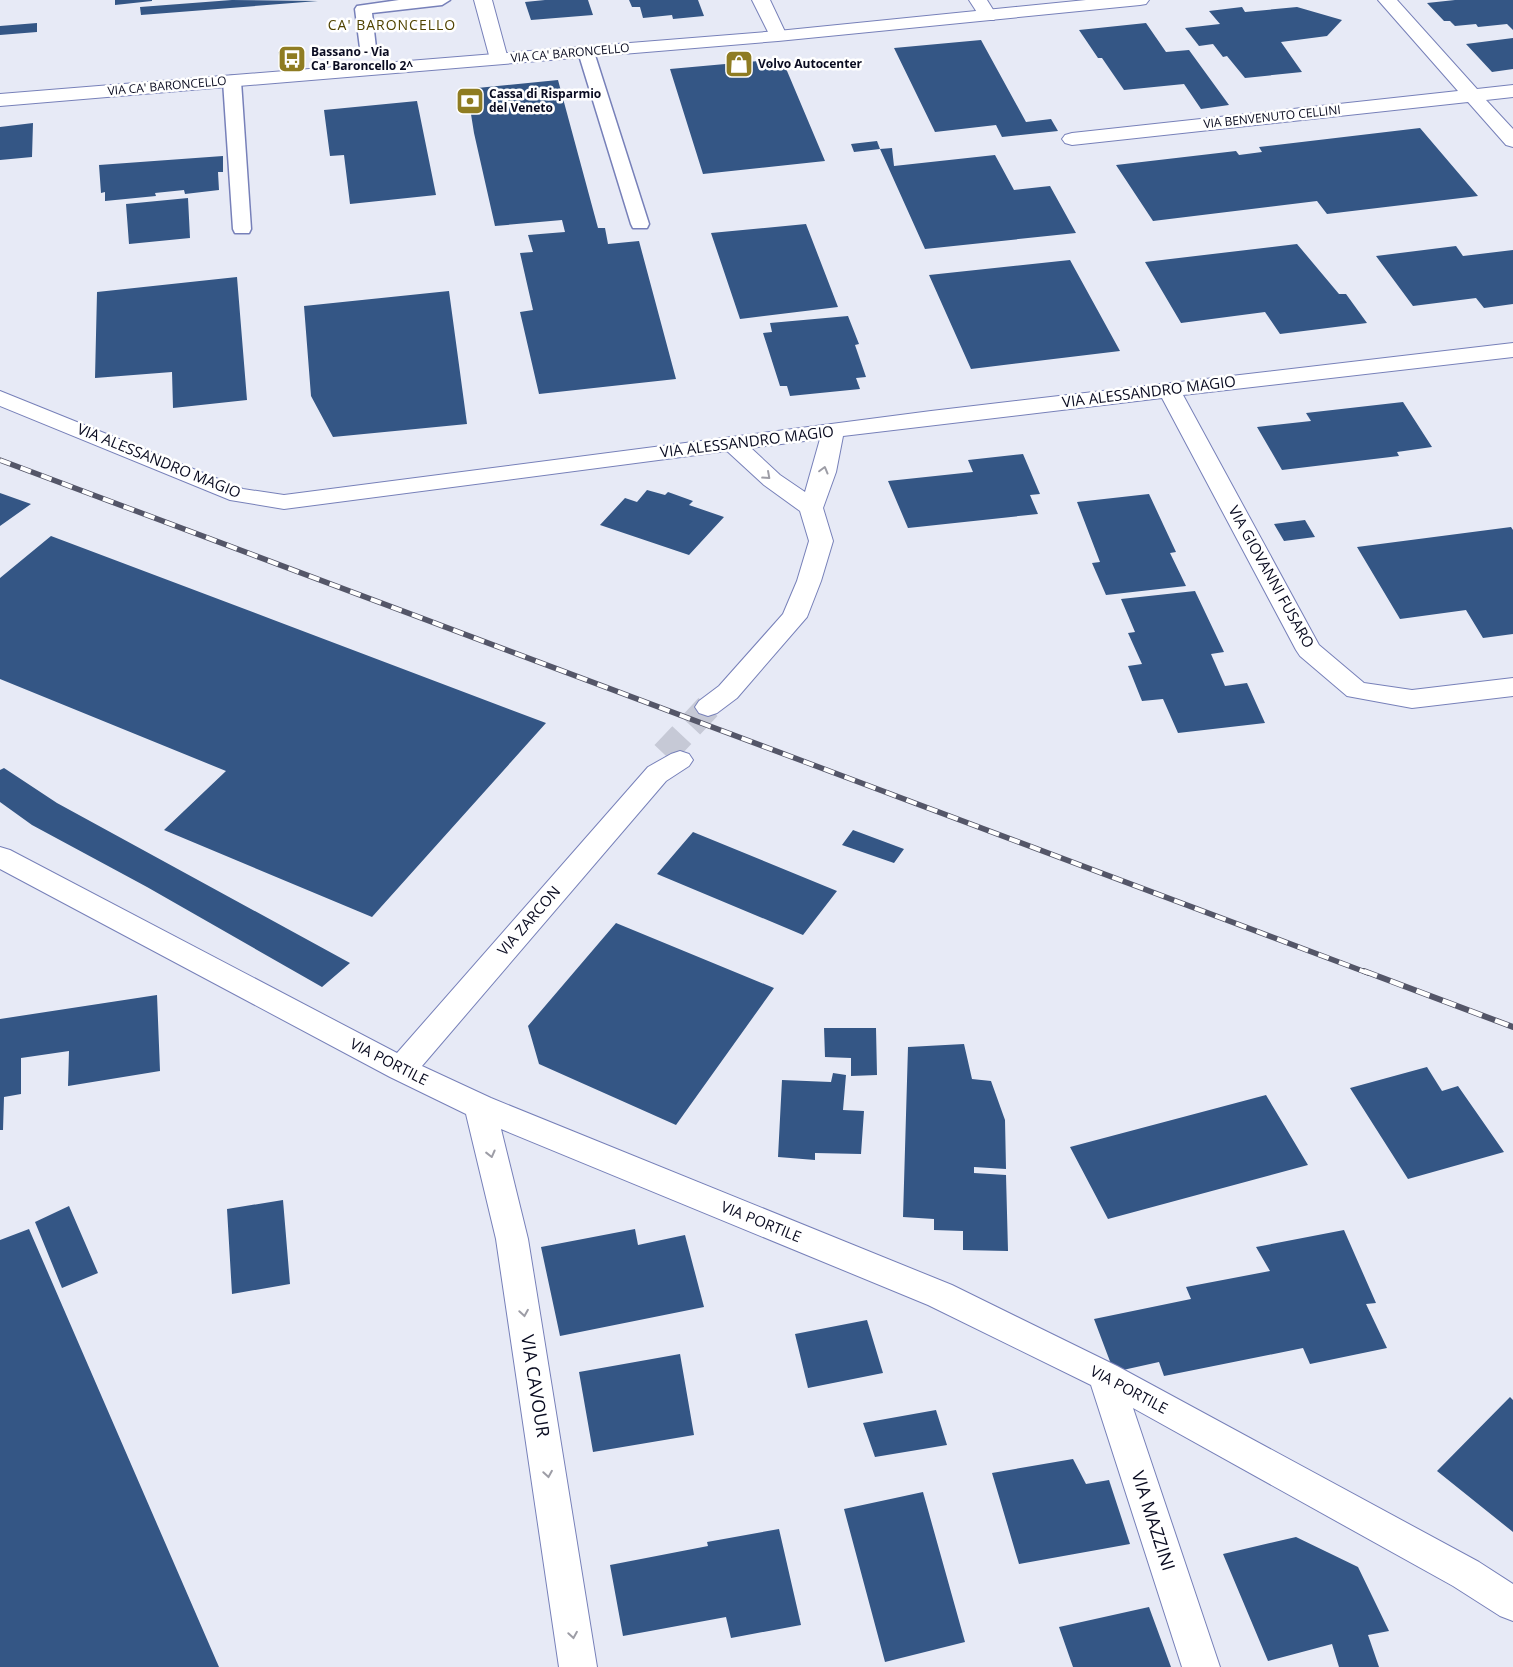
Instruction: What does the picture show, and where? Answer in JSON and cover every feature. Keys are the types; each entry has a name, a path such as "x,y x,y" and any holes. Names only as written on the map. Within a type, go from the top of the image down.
{"street":[{"path":"483,0 499,59"},
{"path":"761,0 778,36"},
{"path":"978,0 988,16"},
{"name":"VIA CA' BARONCELLO","path":"0,100 778,36 1140,0"},
{"path":"1387,0 1513,141"},
{"name":"VIA BENVENUTO CELLINI","path":"1072,139 1513,91"},
{"name":"VIA ALESSANDRO MAGIO","path":"0,398 238,495 284,502 931,418 1513,350"},
{"name":"VIA GIOVANNI FUSARO","path":"1169,390 1309,650 1356,690 1412,699 1513,687"},
{"path":"719,704 794,617 821,542 811,508 824,472 833,431"},
{"path":"731,443 772,480 811,508"},
{"name":"VIA ZARCON","path":"401,1069 667,763"},
{"name":"VIA PORTILE","path":"0,857 401,1069 480,1107 940,1296 1105,1376 1466,1574 1513,1604"},
{"name":"VIA CAVOUR","path":"480,1107 512,1239 578,1667"},
{"name":"VIA MAZZINI","path":"1105,1376 1201,1667"}],"lane":[{"path":"368,48 363,9 442,0"},
{"path":"586,52 640,224"},
{"path":"232,81 242,229"}],"building":[{"path":"115,0 152,0 152,1 115,5"},
{"path":"232,0 318,1 141,15 140,7"},
{"path":"588,0 593,15 531,20 525,2"},
{"path":"629,0 698,0 704,16 673,19 672,15 643,18 640,7 632,7"},
{"path":"1455,0 1513,0 1513,30 1507,24 1478,27 1476,24 1455,26 1450,21 1444,21 1427,3"},
{"path":"1242,7 1245,12 1297,7 1342,20 1327,36 1281,42 1302,72 1245,78 1227,56 1223,57 1213,44 1199,46 1185,28 1220,24 1209,11"},
{"path":"37,23 37,32 0,35 0,26"},
{"path":"1146,23 1166,52 1189,50 1229,105 1201,109 1184,84 1124,90 1102,58 1098,58 1079,30"},
{"path":"1513,38 1513,69 1492,72 1466,44"},
{"path":"981,40 1026,122 1051,119 1058,131 1002,137 996,125 935,132 894,48"},
{"path":"297,50 297,55 279,56 278,52"},
{"path":"782,59 825,161 703,174 670,69"},
{"path":"558,80 598,228 605,228 608,244 639,241 676,379 539,394 520,312 533,310 520,253 533,252 528,235 565,232 562,220 495,226 474,133 467,89"},
{"path":"417,101 436,195 350,204 344,155 330,156 324,110"},
{"path":"33,123 32,157 0,160 0,127"},
{"path":"1420,128 1478,196 1327,214 1317,201 1153,221 1116,165 1236,151 1239,155 1262,152 1259,147"},
{"path":"877,141 880,149 854,152 851,144"},
{"path":"892,148 894,166 995,155 1014,190 1050,186 1076,233 925,249 880,149"},
{"path":"223,156 223,172 218,172 219,190 185,194 184,190 155,193 156,196 105,201 105,192 101,193 99,165"},
{"path":"188,198 190,238 129,244 126,204"},
{"path":"806,224 838,307 740,319 711,233"},
{"path":"1297,244 1339,294 1346,294 1367,323 1280,334 1265,312 1181,323 1145,262"},
{"path":"1456,246 1463,256 1513,250 1513,304 1484,308 1476,298 1413,306 1376,256"},
{"path":"1070,260 1120,351 971,369 929,275"},
{"path":"237,277 247,400 173,408 172,372 95,378 97,292"},
{"path":"449,291 467,424 333,437 311,396 304,306"},
{"path":"848,316 859,344 855,345 866,377 856,378 860,389 790,396 787,386 780,386 763,333 772,332 770,323"},
{"path":"1403,402 1432,447 1397,452 1399,456 1282,470 1257,427 1311,421 1306,413"},
{"path":"1023,454 1040,494 1030,495 1038,514 908,528 888,481 973,472 968,460"},
{"path":"647,490 665,495 668,492 693,501 689,505 724,517 689,555 600,525 625,498 637,502"},
{"path":"0,493 31,504 0,526"},
{"path":"1149,494 1176,552 1170,553 1186,586 1106,595 1092,563 1100,562 1077,502"},
{"path":"1305,520 1315,537 1284,541 1274,524"},
{"path":"1511,527 1513,530 1513,634 1483,638 1466,610 1400,619 1357,547"},
{"path":"51,536 546,723 372,917 164,830 226,771 0,679 0,578"},
{"path":"1195,591 1224,652 1211,654 1225,686 1247,683 1265,723 1178,733 1163,699 1142,701 1128,666 1142,664 1128,633 1135,632 1121,599"},
{"path":"4,768 57,803 350,963 322,987 147,887 32,825 0,802 0,770"},
{"path":"853,830 904,849 894,863 842,845"},
{"path":"693,832 837,891 803,935 657,874"},
{"path":"616,923 774,988 676,1125 539,1064 528,1026"},
{"path":"157,995 160,1071 68,1086 69,1051 21,1058 21,1094 4,1097 3,1130 0,1130 0,1019"},
{"path":"824,1028 876,1028 877,1075 851,1076 851,1058 825,1057"},
{"path":"964,1044 972,1079 991,1081 1005,1120 1006,1169 974,1167 974,1173 1006,1175 1008,1251 963,1250 963,1231 934,1230 934,1219 903,1217 908,1047"},
{"path":"1427,1067 1442,1091 1458,1086 1504,1152 1408,1179 1350,1088"},
{"path":"833,1073 846,1075 843,1110 864,1111 861,1154 815,1153 815,1160 778,1157 782,1080 831,1082"},
{"path":"1266,1095 1308,1165 1108,1219 1070,1147"},
{"path":"283,1200 290,1284 232,1294 227,1209"},
{"path":"69,1206 98,1273 62,1288 35,1222"},
{"path":"29,1229 219,1667 0,1667 0,1240"},
{"path":"635,1229 638,1245 685,1235 704,1307 560,1336 541,1247"},
{"path":"1344,1230 1376,1303 1366,1304 1387,1348 1310,1364 1303,1348 1164,1376 1159,1362 1114,1372 1094,1319 1191,1299 1186,1287 1270,1271 1256,1247"},
{"path":"867,1320 883,1373 808,1388 795,1334"},
{"path":"680,1354 694,1435 593,1452 579,1372"},
{"path":"1510,1397 1513,1400 1513,1532 1437,1471"},
{"path":"936,1410 947,1445 875,1457 863,1423"},
{"path":"1073,1459 1086,1484 1109,1480 1130,1544 1019,1564 992,1473"},
{"path":"923,1492 965,1642 885,1662 844,1509"},
{"path":"779,1529 801,1625 731,1638 726,1617 623,1636 610,1565 708,1546 707,1542"},
{"path":"1296,1537 1358,1567 1389,1631 1368,1635 1379,1667 1339,1667 1332,1644 1268,1661 1223,1554"},
{"path":"1149,1607 1171,1667 1073,1667 1059,1627"}],"tunnel":[{"path":"664,754 708,707"}],"railway":[{"path":"0,460 1368,973"},
{"path":"1364,971 1513,1027"}],"place":[{"name":"Bassano - Via Ca' Baroncello 2^","path":"292,59"},
{"name":"Volvo Autocenter","path":"739,64"},
{"name":"Cassa di Risparmio del Veneto","path":"470,101"}],"district":[{"name":"CA' BARONCELLO","path":"392,25"}]}
